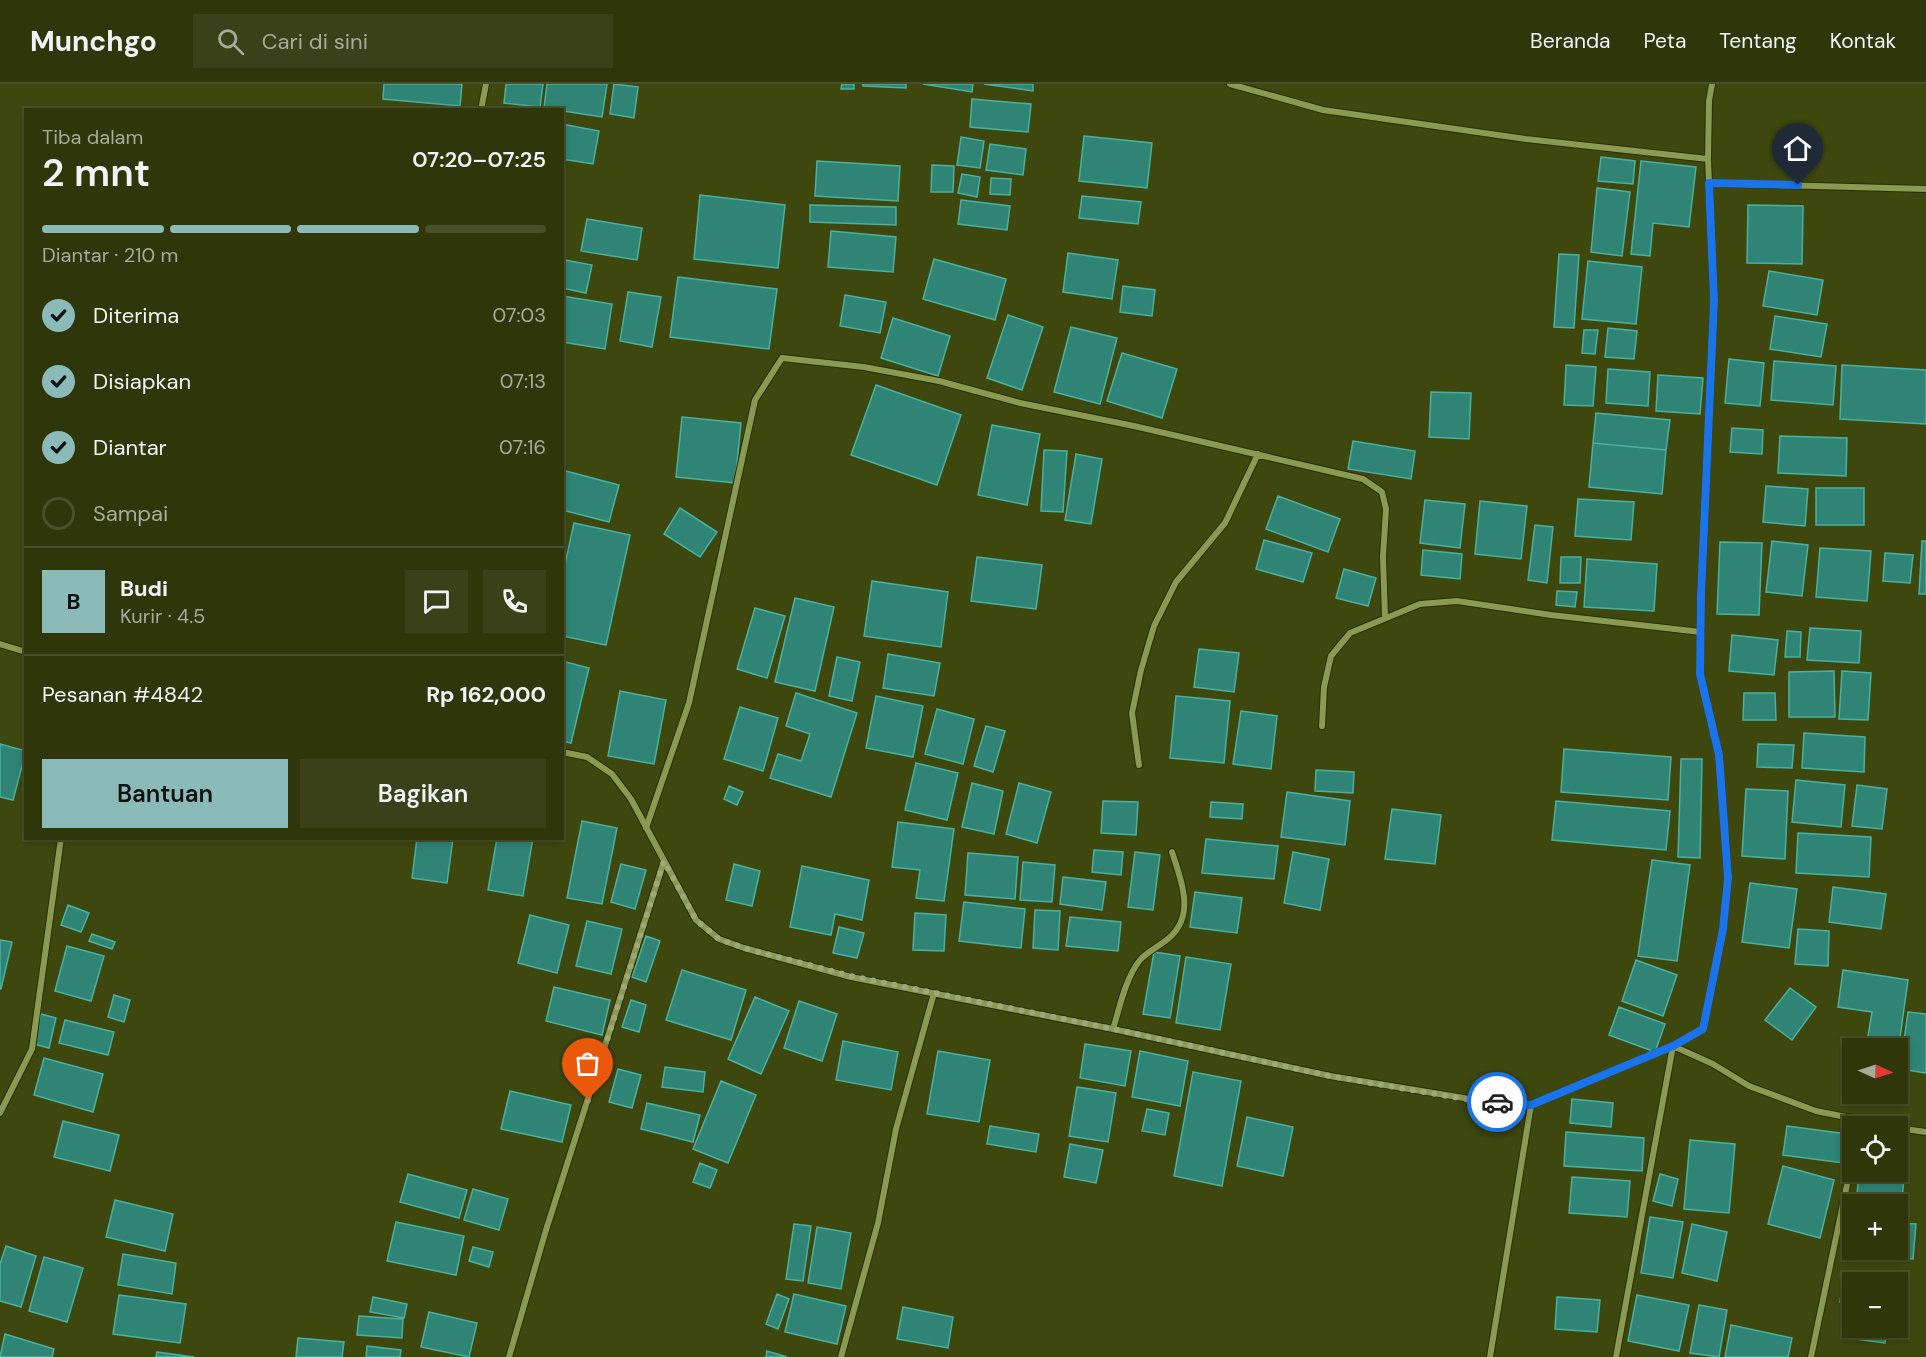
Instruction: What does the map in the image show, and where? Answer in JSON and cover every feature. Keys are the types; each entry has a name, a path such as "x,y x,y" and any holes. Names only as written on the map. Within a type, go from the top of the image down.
{"street":[{"path":"481,108 486,84"},
{"path":"1230,84 1323,110 1527,139 1708,159"},
{"path":"564,752 587,757 612,774 631,799 696,920 719,939 744,948 851,976 1330,1076 1470,1100 1531,1105 1673,1046 1703,1029 1723,929 1728,878 1719,755 1700,674 1714,301 1708,159 1709,101 1712,84"},
{"path":"1709,183 1926,189"},
{"path":"646,828 689,703 756,400 782,358 864,367 939,381 1020,404 1134,426 1363,479 1382,492 1386,509 1383,557 1385,617"},
{"path":"1139,765 1132,713 1141,670 1154,626 1176,582 1225,523 1258,454"},
{"path":"1322,726 1324,687 1331,656 1350,633 1420,604 1457,601 1551,615 1701,632"},
{"path":"0,644 24,651"},
{"path":"0,1113 32,1049 61,840"},
{"path":"1113,1029 1128,982 1141,959 1177,931 1185,913 1184,891 1172,852"},
{"path":"509,1357 546,1230 664,861"},
{"path":"841,1357 878,1223 896,1129 934,993"},
{"path":"1673,1046 1713,1064 1749,1086 1816,1112 1842,1119"},
{"path":"1616,1357 1673,1046"},
{"path":"1490,1357 1531,1105"},
{"path":"1908,1129 1926,1132"},
{"path":"1811,1357 1848,1182"}],"building":[{"path":"384,84 462,84 460,106 383,99"},
{"path":"506,84 543,84 540,107 504,103"},
{"path":"547,84 607,84 602,117 564,111 564,108 544,108"},
{"path":"614,84 638,87 634,118 610,114"},
{"path":"842,84 854,84 854,89 841,89"},
{"path":"863,84 906,84 906,88 863,86"},
{"path":"923,84 973,84 972,92"},
{"path":"984,84 1033,84 1033,91"},
{"path":"972,99 1031,104 1028,132 970,127"},
{"path":"564,124 599,131 593,164 564,159"},
{"path":"1084,136 1152,143 1147,188 1079,181"},
{"path":"961,137 984,141 980,168 957,165"},
{"path":"990,144 1026,149 1023,175 986,170"},
{"path":"1601,157 1635,161 1633,184 1598,181"},
{"path":"817,161 900,166 898,201 815,196"},
{"path":"1641,161 1696,167 1689,227 1653,223 1650,256 1631,254"},
{"path":"932,165 954,166 953,192 931,192"},
{"path":"962,174 980,177 977,197 958,193"},
{"path":"991,178 1011,179 1010,195 990,194"},
{"path":"1597,188 1630,192 1622,256 1591,252"},
{"path":"700,195 785,205 778,268 694,259"},
{"path":"1082,196 1141,202 1138,224 1079,218"},
{"path":"961,200 1010,206 1007,230 958,224"},
{"path":"810,205 896,207 896,225 810,222"},
{"path":"1748,205 1803,206 1802,264 1747,263"},
{"path":"587,219 642,228 637,260 581,251"},
{"path":"831,231 896,237 893,272 828,267"},
{"path":"1068,253 1118,260 1112,299 1063,292"},
{"path":"1559,254 1579,255 1574,328 1554,327"},
{"path":"934,259 1006,279 995,320 923,299"},
{"path":"565,260 592,265 586,293 564,288"},
{"path":"1588,261 1642,267 1636,324 1582,319"},
{"path":"1769,271 1823,280 1817,315 1763,306"},
{"path":"678,277 777,289 769,349 670,337"},
{"path":"1123,286 1155,290 1152,316 1120,312"},
{"path":"628,292 661,297 652,347 620,341"},
{"path":"845,295 886,302 880,333 840,326"},
{"path":"564,296 612,304 605,349 564,342"},
{"path":"1008,315 1043,327 1022,390 987,378"},
{"path":"1775,316 1827,324 1821,357 1770,349"},
{"path":"893,318 950,336 938,376 881,358"},
{"path":"1071,327 1117,338 1100,404 1054,392"},
{"path":"1608,328 1637,331 1634,359 1605,357"},
{"path":"1584,330 1598,330 1595,354 1582,353"},
{"path":"1122,353 1177,369 1162,418 1107,401"},
{"path":"1729,359 1764,363 1760,406 1725,403"},
{"path":"1774,361 1836,366 1833,405 1771,400"},
{"path":"1566,365 1596,367 1593,406 1564,405"},
{"path":"1842,365 1926,370 1926,424 1840,419"},
{"path":"1608,369 1650,372 1648,406 1606,403"},
{"path":"1658,375 1703,378 1700,414 1656,411"},
{"path":"876,385 961,415 937,485 851,455"},
{"path":"1431,392 1471,393 1469,439 1429,437"},
{"path":"1596,413 1670,420 1666,450 1593,443"},
{"path":"682,417 741,423 735,483 676,477"},
{"path":"992,425 1040,434 1027,505 978,495"},
{"path":"1732,428 1763,430 1762,454 1730,452"},
{"path":"1780,436 1847,438 1846,476 1778,473"},
{"path":"1353,441 1415,451 1411,479 1348,469"},
{"path":"1593,443 1666,450 1662,494 1589,487"},
{"path":"1044,450 1067,451 1063,512 1041,511"},
{"path":"1076,454 1102,459 1091,524 1065,520"},
{"path":"564,471 619,485 609,522 564,511"},
{"path":"1766,486 1808,489 1805,526 1763,522"},
{"path":"1816,488 1864,488 1864,525 1816,525"},
{"path":"1278,496 1340,519 1328,552 1266,529"},
{"path":"1578,499 1634,502 1631,540 1575,536"},
{"path":"1425,500 1465,504 1460,548 1420,543"},
{"path":"1480,501 1527,506 1521,559 1475,554"},
{"path":"680,508 717,532 700,557 664,534"},
{"path":"574,523 630,535 606,645 564,636 564,569"},
{"path":"1535,525 1553,527 1547,583 1528,580"},
{"path":"1264,540 1312,553 1303,582 1256,569"},
{"path":"1772,541 1808,545 1802,596 1766,592"},
{"path":"1922,541 1926,541 1926,594 1919,594"},
{"path":"1720,542 1762,543 1759,615 1717,614"},
{"path":"1820,548 1871,551 1867,601 1816,597"},
{"path":"1423,550 1462,554 1460,579 1421,575"},
{"path":"1885,553 1913,555 1910,583 1883,581"},
{"path":"977,557 1042,565 1036,609 971,601"},
{"path":"1561,557 1581,557 1580,583 1560,583"},
{"path":"1587,559 1657,564 1654,611 1584,607"},
{"path":"1344,569 1376,578 1368,606 1336,598"},
{"path":"872,581 948,592 941,647 864,636"},
{"path":"1557,591 1577,592 1575,607 1556,605"},
{"path":"795,598 834,607 815,691 775,682"},
{"path":"755,608 785,616 767,678 737,669"},
{"path":"1810,628 1861,631 1859,663 1807,660"},
{"path":"1787,631 1801,632 1800,657 1785,657"},
{"path":"1732,635 1778,640 1774,675 1729,671"},
{"path":"1199,649 1239,653 1234,692 1194,687"},
{"path":"888,654 940,663 934,696 883,688"},
{"path":"837,657 860,662 852,701 829,696"},
{"path":"564,662 589,668 571,743 564,741"},
{"path":"1834,671 1835,717 1789,717 1789,672"},
{"path":"1842,671 1871,673 1868,720 1839,719"},
{"path":"620,691 666,700 654,764 608,756"},
{"path":"796,693 857,713 831,797 770,778 778,754 801,761 810,734 786,726"},
{"path":"1744,693 1775,693 1776,720 1743,720"},
{"path":"876,696 923,706 913,757 866,748"},
{"path":"1176,696 1230,701 1224,763 1170,758"},
{"path":"740,707 778,718 763,771 724,759"},
{"path":"937,709 974,719 963,764 925,754"},
{"path":"1241,711 1277,716 1271,769 1233,764"},
{"path":"986,726 1005,731 993,772 974,766"},
{"path":"1804,733 1865,737 1864,772 1802,768"},
{"path":"0,744 24,750 24,759 13,800 0,797"},
{"path":"1758,744 1794,745 1792,768 1757,767"},
{"path":"1564,749 1671,757 1668,800 1561,792"},
{"path":"1681,759 1702,759 1700,858 1678,857"},
{"path":"916,763 958,773 947,820 905,810"},
{"path":"1316,770 1354,772 1353,793 1315,791"},
{"path":"1796,780 1845,785 1841,827 1792,822"},
{"path":"972,783 1003,791 994,834 962,827"},
{"path":"1019,783 1051,792 1037,843 1006,834"},
{"path":"1857,785 1887,789 1882,829 1852,826"},
{"path":"729,786 743,792 737,805 724,799"},
{"path":"1746,789 1788,791 1785,859 1742,856"},
{"path":"1287,792 1350,801 1345,845 1281,837"},
{"path":"1103,801 1138,802 1136,835 1101,833"},
{"path":"1556,801 1670,811 1666,850 1552,840"},
{"path":"1211,802 1243,804 1242,819 1210,817"},
{"path":"1392,809 1441,815 1435,864 1385,859"},
{"path":"582,821 617,828 602,904 567,898"},
{"path":"898,822 954,829 944,901 916,898 920,870 892,867"},
{"path":"1798,833 1871,837 1869,877 1796,873"},
{"path":"1206,839 1278,846 1274,879 1202,873"},
{"path":"417,840 453,840 447,883 412,878"},
{"path":"497,840 533,840 523,896 488,890"},
{"path":"1094,850 1123,852 1121,875 1092,872"},
{"path":"1135,852 1160,855 1153,910 1128,907"},
{"path":"1293,852 1329,859 1320,910 1284,903"},
{"path":"968,853 1018,857 1015,899 965,895"},
{"path":"1652,860 1690,865 1677,961 1638,956"},
{"path":"1023,862 1055,865 1052,902 1020,900"},
{"path":"621,864 646,870 635,909 611,902"},
{"path":"734,864 760,871 752,906 726,900"},
{"path":"802,866 869,880 862,920 835,914 831,935 790,927"},
{"path":"1063,877 1106,882 1102,910 1060,904"},
{"path":"1750,883 1797,889 1789,948 1742,942"},
{"path":"1833,887 1886,894 1881,929 1829,922"},
{"path":"1195,892 1242,898 1237,933 1190,927"},
{"path":"964,902 1025,909 1021,948 959,941"},
{"path":"68,905 89,913 81,932 61,925"},
{"path":"1035,910 1060,911 1058,950 1033,948"},
{"path":"915,913 946,915 944,951 913,950"},
{"path":"530,915 569,925 557,973 518,963"},
{"path":"1070,917 1121,922 1118,951 1066,946"},
{"path":"587,921 622,929 611,974 576,966"},
{"path":"839,927 864,933 857,958 833,953"},
{"path":"1798,929 1829,931 1828,966 1795,964"},
{"path":"92,934 115,942 112,949 89,941"},
{"path":"646,936 660,941 646,982 632,977"},
{"path":"0,940 12,942 1,989 0,989"},
{"path":"67,946 104,956 91,1001 55,991"},
{"path":"1154,952 1180,956 1170,1018 1143,1014"},
{"path":"1186,957 1231,964 1220,1030 1176,1023"},
{"path":"1636,960 1677,975 1663,1016 1622,1001"},
{"path":"682,970 746,990 731,1040 666,1020"},
{"path":"1843,970 1908,980 1900,1038 1868,1038 1872,1012 1838,1007"},
{"path":"554,987 610,1000 602,1035 546,1021"},
{"path":"1790,988 1816,1007 1792,1040 1765,1020"},
{"path":"114,995 130,1000 124,1022 108,1017"},
{"path":"755,997 789,1011 761,1074 728,1059"},
{"path":"631,1000 646,1005 639,1032 622,1027"},
{"path":"799,1001 837,1014 822,1061 784,1048"},
{"path":"1619,1007 1665,1024 1655,1052 1609,1035"},
{"path":"1908,1012 1926,1014 1926,1073 1908,1070 1908,1038 1904,1038"},
{"path":"41,1014 56,1018 49,1048 33,1044"},
{"path":"65,1020 114,1032 108,1055 59,1043"},
{"path":"843,1041 898,1052 891,1090 836,1080"},
{"path":"1085,1044 1131,1051 1125,1086 1080,1078"},
{"path":"938,1051 990,1060 979,1122 927,1114"},
{"path":"1140,1051 1188,1061 1180,1106 1132,1097"},
{"path":"44,1058 103,1074 93,1112 34,1095"},
{"path":"665,1067 705,1072 703,1092 662,1087"},
{"path":"618,1069 641,1075 632,1108 609,1102"},
{"path":"1193,1072 1241,1081 1222,1186 1174,1176"},
{"path":"721,1081 756,1095 728,1163 693,1149"},
{"path":"1077,1087 1116,1093 1108,1142 1069,1136"},
{"path":"510,1091 571,1105 562,1142 501,1129"},
{"path":"1572,1099 1613,1103 1611,1127 1570,1123"},
{"path":"647,1103 700,1115 693,1142 641,1129"},
{"path":"1147,1109 1169,1113 1165,1135 1142,1131"},
{"path":"1247,1117 1293,1127 1283,1176 1237,1166"},
{"path":"63,1121 119,1135 110,1171 54,1157"},
{"path":"990,1126 1039,1134 1036,1152 987,1144"},
{"path":"1787,1126 1842,1133 1842,1163 1783,1155"},
{"path":"1566,1132 1644,1138 1642,1171 1564,1166"},
{"path":"1690,1140 1735,1144 1729,1213 1684,1209"},
{"path":"1070,1144 1103,1150 1096,1183 1064,1177"},
{"path":"700,1163 717,1170 710,1188 693,1182"},
{"path":"1783,1166 1834,1180 1820,1238 1768,1224"},
{"path":"408,1174 467,1190 459,1218 400,1202"},
{"path":"1660,1174 1678,1179 1672,1206 1653,1201"},
{"path":"1572,1177 1630,1181 1627,1217 1569,1213"},
{"path":"1858,1182 1904,1182 1903,1194 1857,1194"},
{"path":"473,1189 508,1199 499,1230 464,1220"},
{"path":"115,1200 173,1214 165,1251 106,1237"},
{"path":"1650,1217 1683,1222 1673,1278 1641,1273"},
{"path":"396,1222 464,1236 456,1275 387,1261"},
{"path":"794,1224 811,1226 803,1281 786,1279"},
{"path":"1692,1224 1727,1232 1717,1281 1682,1273"},
{"path":"1908,1224 1916,1224 1913,1259 1908,1259"},
{"path":"817,1227 851,1233 841,1289 808,1283"},
{"path":"6,1246 36,1256 21,1307 0,1301 0,1264"},
{"path":"473,1247 493,1252 489,1267 469,1261"},
{"path":"123,1254 176,1263 172,1294 118,1285"},
{"path":"44,1257 83,1268 67,1322 29,1311"},
{"path":"777,1294 789,1299 778,1329 766,1324"},
{"path":"794,1294 846,1306 837,1344 785,1332"},
{"path":"119,1295 186,1304 180,1343 113,1334"},
{"path":"1637,1295 1689,1305 1679,1351 1628,1341"},
{"path":"373,1297 407,1304 404,1318 370,1312"},
{"path":"1557,1297 1600,1300 1597,1332 1555,1329"},
{"path":"1699,1305 1727,1310 1719,1357 1690,1353"},
{"path":"903,1307 953,1317 948,1348 897,1339"},
{"path":"429,1312 477,1323 469,1357 421,1347"},
{"path":"359,1316 403,1319 402,1338 357,1335"},
{"path":"1731,1325 1792,1338 1788,1357 1725,1357"},
{"path":"5,1334 54,1349 52,1357 0,1357"},
{"path":"298,1338 344,1342 342,1357 296,1357"},
{"path":"1848,1338 1886,1338 1885,1343"},
{"path":"367,1346 401,1350 400,1357 366,1357"},
{"path":"767,1351 787,1357 766,1357"},
{"path":"157,1352 194,1357 156,1357"}],"way so far":[{"path":"588,1100 664,861 696,920 719,939 744,948 851,976 1330,1076 1470,1100 1497,1102"}],"route":[{"path":"1497,1102 1531,1105 1673,1046 1703,1029 1723,929 1728,878 1719,755 1700,674 1701,596 1714,301 1709,183 1798,185"}]}
